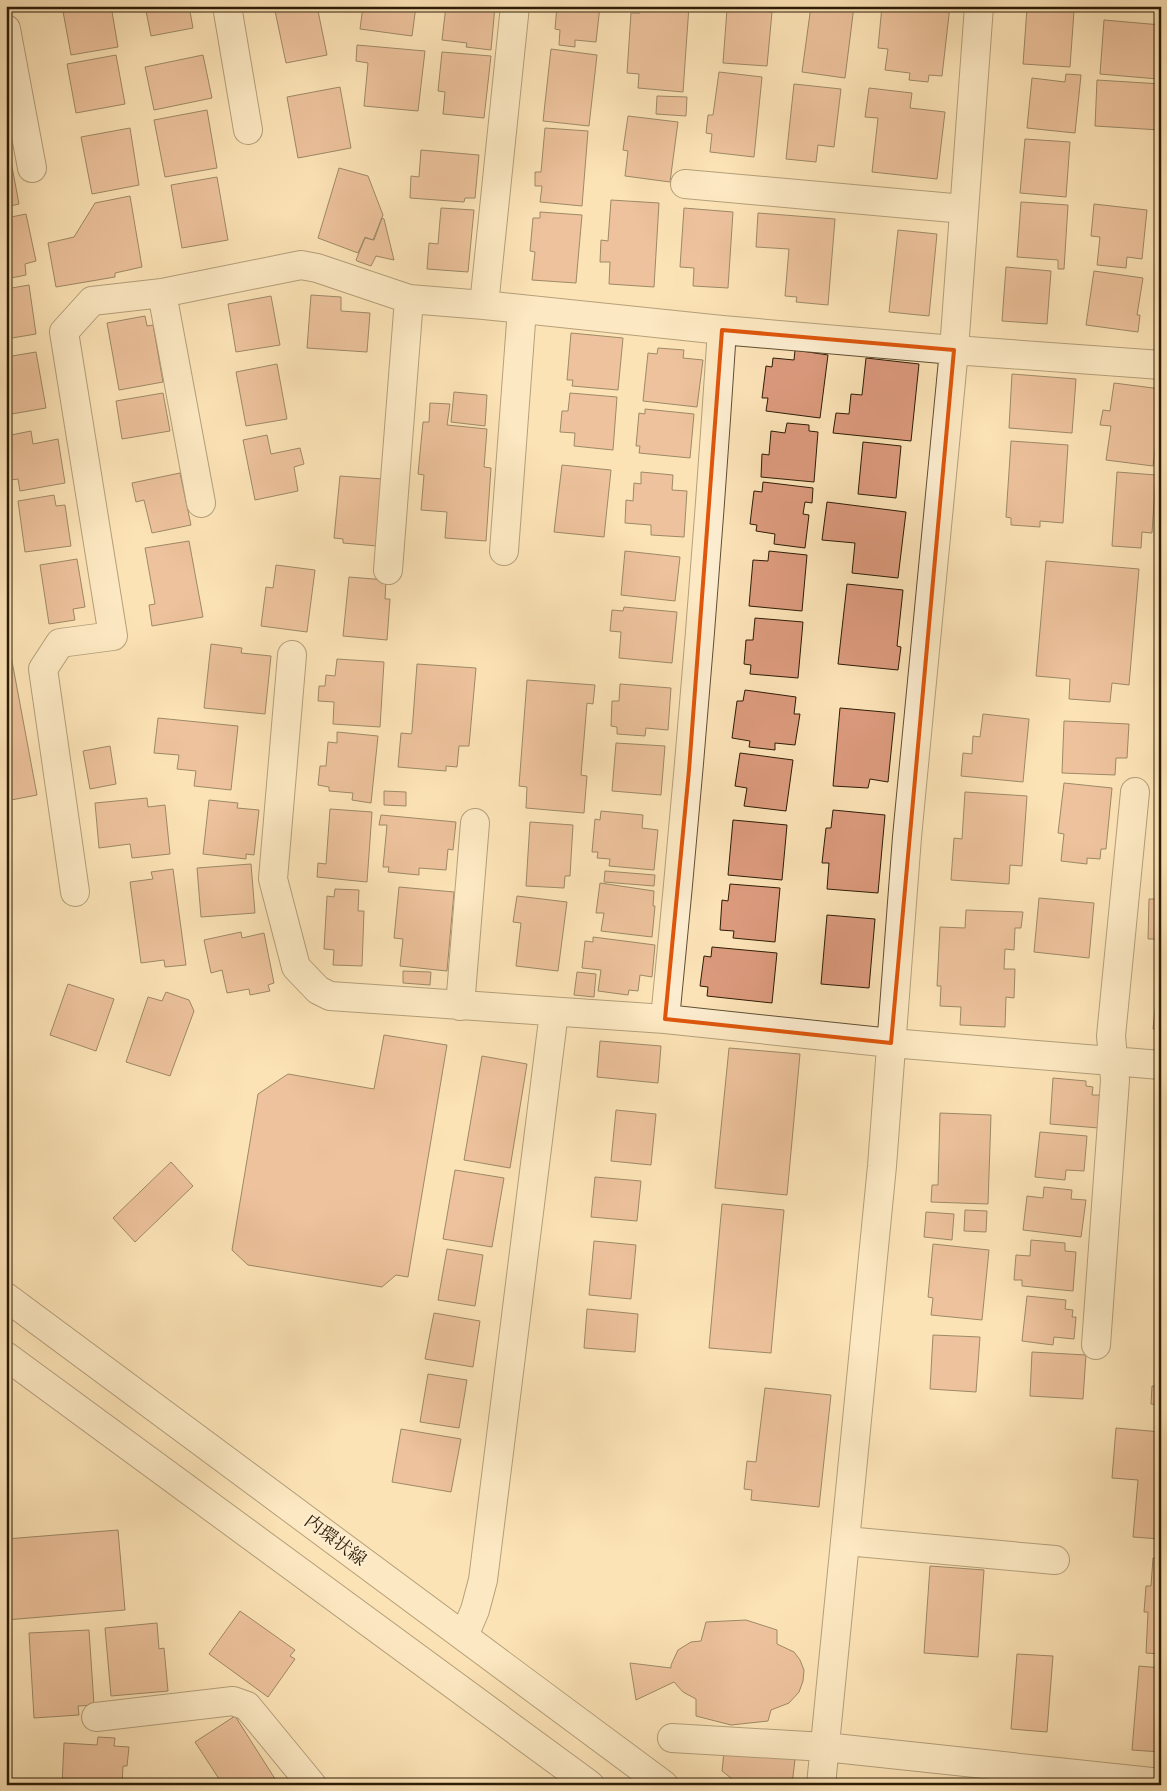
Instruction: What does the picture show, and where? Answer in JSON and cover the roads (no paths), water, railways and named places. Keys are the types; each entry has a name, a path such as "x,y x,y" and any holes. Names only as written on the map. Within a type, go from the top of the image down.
{"street":[{"path":"226,6 248,130"},
{"path":"484,305 515,6"},
{"path":"821,1785 881,1176 907,837 954,350 979,6"},
{"path":"6,29 32,168"},
{"path":"685,184 964,209"},
{"path":"75,892 42,669 60,643 114,636 64,332 92,301 162,293 301,265 317,268 409,299 722,330 954,350 1160,357"},
{"path":"162,293 201,503"},
{"path":"388,570 409,299"},
{"path":"504,551 522,309"},
{"path":"666,1019 689,770 722,330"},
{"path":"292,655 273,879 296,966 318,990 330,996 666,1019 891,1043 1161,1065"},
{"path":"1096,1345 1115,1080 1111,1036 1135,792"},
{"path":"460,1006 474,823"},
{"path":"464,1636 475,1610 483,1580 554,1012"},
{"name":"内環状線","path":"6,1297 664,1785"},
{"path":"6,1356 590,1785"},
{"path":"846,1541 1055,1560"},
{"path":"96,1717 233,1701 240,1703 247,1706 312,1785"},
{"path":"672,1738 825,1747 1161,1783"}]}
